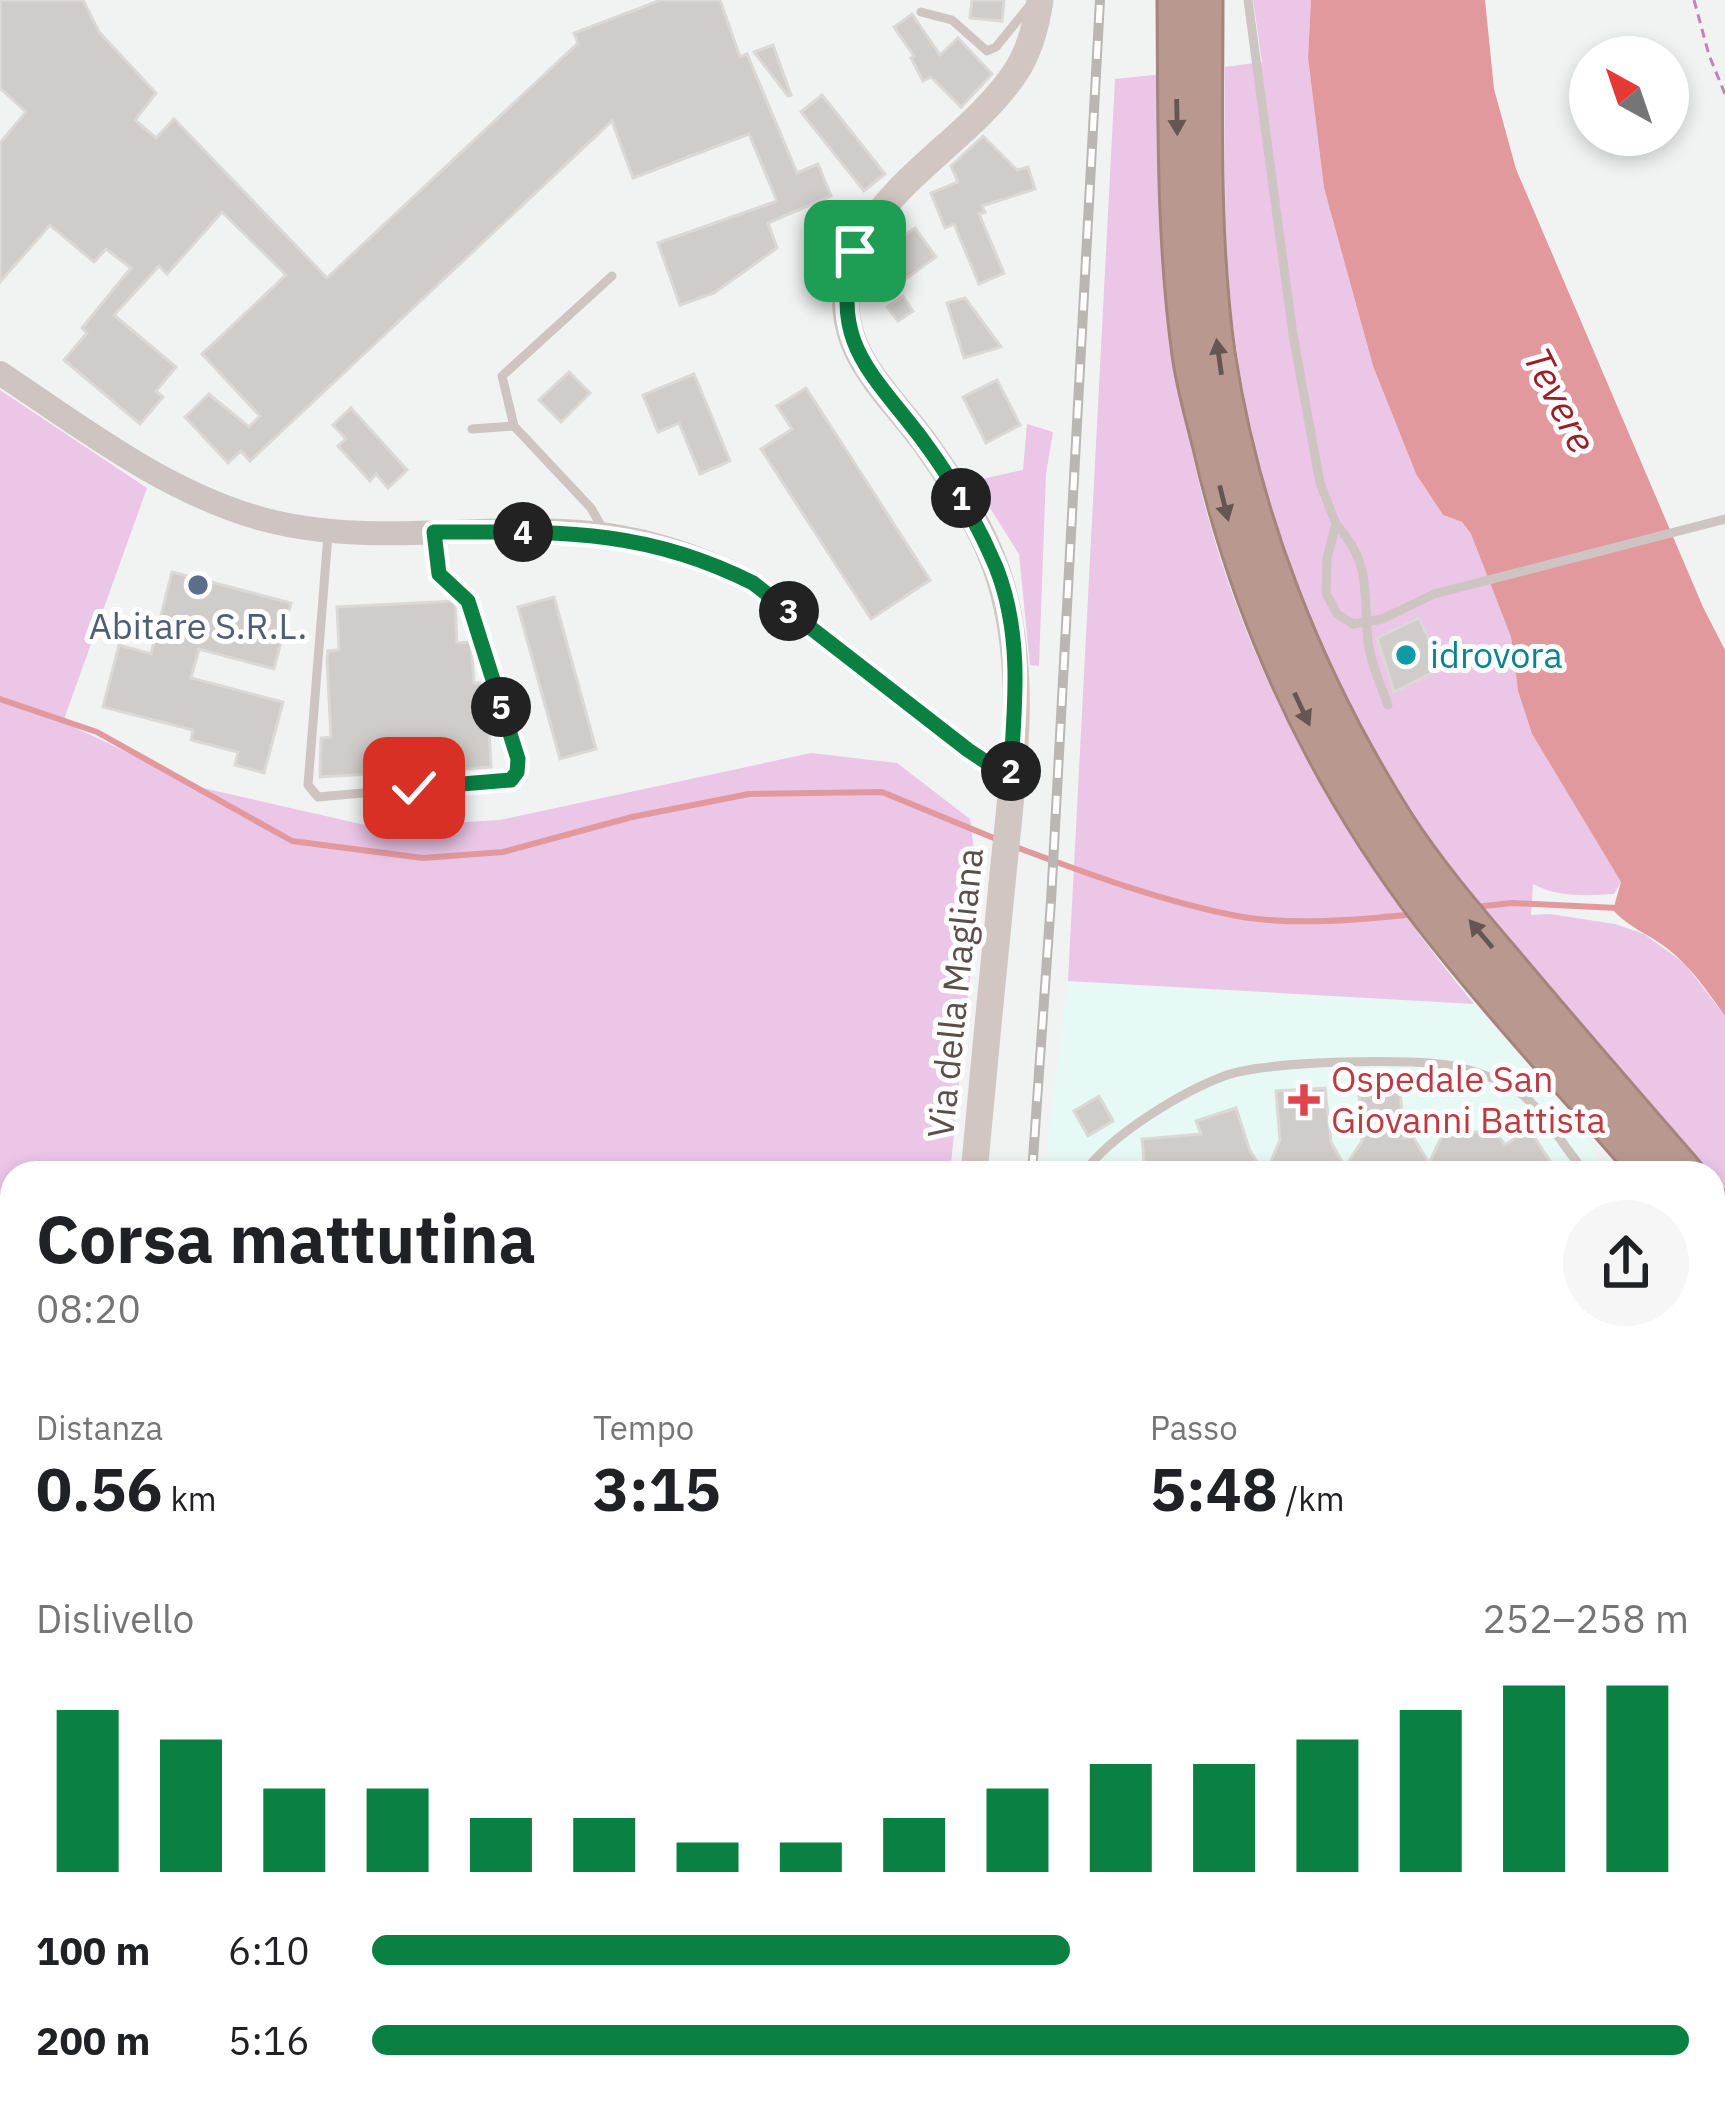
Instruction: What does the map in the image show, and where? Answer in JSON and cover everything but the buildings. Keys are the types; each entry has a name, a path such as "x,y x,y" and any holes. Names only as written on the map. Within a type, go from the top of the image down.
{"highway":[{"path":"1175,0 1181,275 1191,359 1225,509 1268,597 1399,827 1466,917 1676,1161"},
{"path":"1205,0 1207,213 1217,351 1268,597 1328,760 1397,870 1473,968 1640,1161"}],"main road":[{"name":"Via della Magliana","path":"975,1161 1010,807 1014,636 1003,589 967,507 856,352 846,299 850,269 865,230 1007,84 1030,43 1038,0"}],"street":[{"path":"0,373 144,468 200,496 263,519 328,528 580,532 678,550 753,583 1010,778"}],"lane":[{"path":"921,12 952,20 987,51 1038,0"},
{"path":"1248,0 1293,335 1320,483 1336,524 1352,541 1365,574 1368,644 1388,705"},
{"path":"607,536 591,508 514,426 502,376 612,276"},
{"path":"472,429 514,426"},
{"path":"1336,524 1327,558 1326,593 1337,614 1353,624 1382,619 1434,593 1725,519"},
{"path":"328,528 308,785 318,797 511,780 517,772 518,759 468,601 439,574 434,532"},
{"path":"1096,1161 1114,1142 1178,1099 1229,1074 1289,1065 1421,1064 1455,1066 1524,1095 1576,1161"}],"path":[{"path":"1694,0 1708,55 1725,94"}],"shaded area":[{"path":"1253,0 1311,0 1308,58 1324,188 1373,366 1416,474 1443,515 1462,522 1471,534 1511,637 1518,691 1532,734 1621,882 1614,894 1593,895 1562,893 1533,884 1531,915 1615,924 1644,934 1684,963 1725,1016 1725,1161 1694,1161 1451,875 1372,750 1308,616 1262,476 1230,298 1225,67 1262,62"},
{"path":"1163,74 1178,370 1196,471 1219,555 1248,636 1324,790 1370,864 1474,1004 1068,981 1115,79"},
{"path":"0,390 147,488 63,722 203,788 374,827 500,820 811,753 897,763 970,819 979,890 951,1161 0,1161"},
{"path":"1027,424 1053,432 1046,474 1039,666 1030,665 1019,554 973,481 1023,470"},
{"name":"Ospedale San Giovanni Battista","path":"1068,981 1474,1004 1593,1145 1595,1161 1046,1161"}],"water":[{"name":"Tevere","path":"1311,0 1485,0 1494,89 1516,169 1725,650 1725,1016 1676,956 1613,910 1621,882 1532,734 1518,691 1511,637 1471,534 1462,522 1443,515 1416,474 1373,366 1324,188 1308,58"}],"waterway":[{"path":"0,699 97,732 292,841 423,858 503,852 632,817 749,794 882,792 1001,841"},
{"path":"1013,846 1152,894 1237,916 1302,921 1414,914"},
{"path":"1475,907 1512,903 1617,908"}],"railway":[{"path":"1033,1161 1100,0"}],"place":[{"name":"Abitare S.R.L.","path":"198,585"},
{"name":"idrovora","path":"1406,655"},
{"name":"Ospedale San Giovanni Battista","path":"1304,1100"}],"route":[{"path":"414,788 511,780 517,772 518,759 468,601 439,574 434,532 580,532 678,550 716,565 753,583 1010,778 1016,672 1003,589 967,507 856,352 846,313 855,251"}]}
